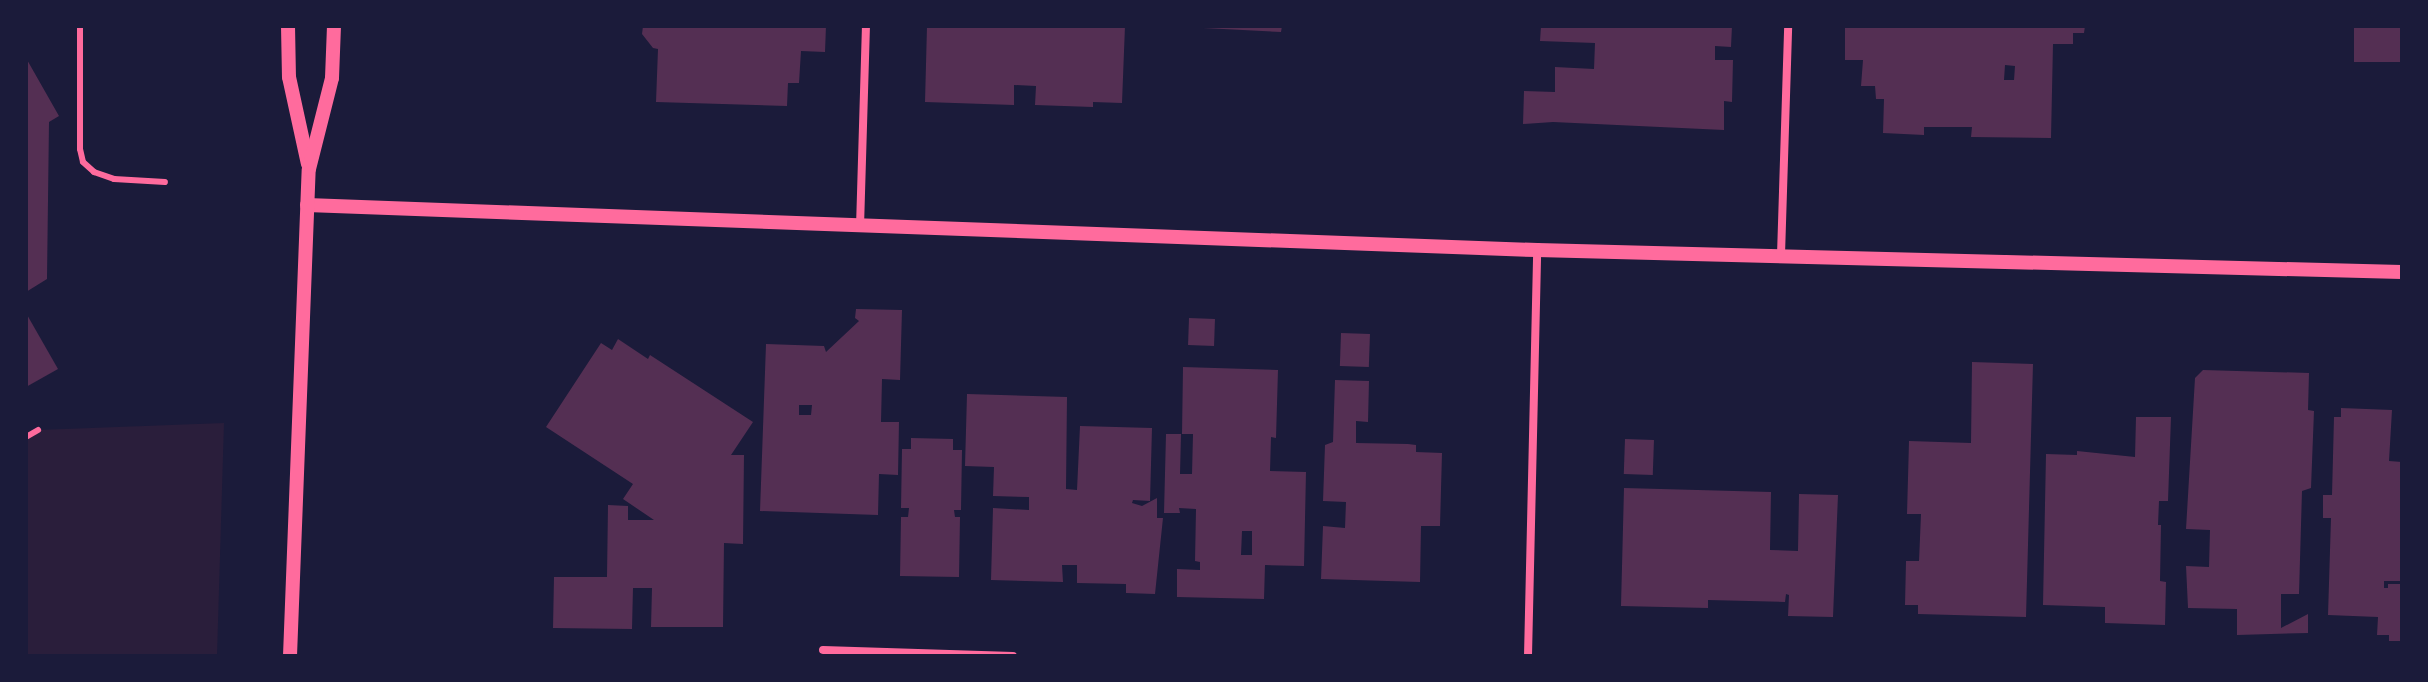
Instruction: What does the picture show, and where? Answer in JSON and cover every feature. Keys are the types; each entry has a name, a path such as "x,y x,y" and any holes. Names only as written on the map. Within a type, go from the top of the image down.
{"street":[{"path":"288,26 289,77 309,169"},
{"path":"290,656 309,169 332,78 334,26"},
{"path":"860,227 866,26"},
{"path":"1781,255 1788,26"},
{"path":"307,205 1537,250 2402,272"},
{"path":"1528,656 1537,250"},
{"path":"823,650 1013,656"}],"lane":[{"path":"80,26 80,149 83,162 94,172 114,179 165,182"},
{"path":"26,437 38,430"}],"shaded area":[{"path":"224,423 217,656 26,656 26,438 38,430"}],"building":[{"path":"643,26 826,26 825,52 801,51 799,83 788,83 787,106 656,102 658,49 653,48 642,34"},
{"path":"927,26 1125,26 1122,103 1093,102 1093,107 1035,105 1036,86 1014,85 1014,105 925,102"},
{"path":"1164,26 1282,26 1281,32"},
{"path":"1541,26 1732,26 1731,47 1715,46 1715,60 1733,60 1732,102 1724,101 1724,130 1553,122 1523,124 1524,91 1555,92 1555,67 1594,69 1595,43 1540,41"},
{"path":"1845,26 2085,26 2084,33 2073,33 2073,44 2053,44 2051,138 1971,137 1972,127 1924,127 1924,135 1883,133 1884,99 1876,99 1875,86 1861,86 1863,60 1845,60","holes":["2005,65 2015,66 2014,80 2004,80"]},
{"path":"2354,26 2402,26 2402,62 2354,62"},
{"path":"26,58 59,116 49,122 47,279 26,292"},
{"path":"856,309 902,310 900,380 882,379 881,422 899,422 898,475 879,474 878,515 760,511 766,344 824,346 826,352 859,321 855,318","holes":["799,405 812,405 811,415 799,415"]},
{"path":"26,313 58,369 26,387"},
{"path":"1189,318 1215,319 1214,346 1188,345"},
{"path":"1341,333 1370,334 1369,367 1340,366"},
{"path":"618,339 648,359 650,355 753,422 731,455 744,455 743,544 724,543 723,627 651,627 652,588 633,588 632,629 553,628 554,577 607,577 608,505 628,506 628,520 654,520 623,499 633,484 546,427 601,343 612,350"},
{"path":"1972,362 2033,364 2026,617 1918,614 1918,605 1905,605 1906,561 1919,561 1921,514 1907,514 1909,441 1971,443"},
{"path":"1183,367 1278,370 1276,438 1271,437 1270,471 1306,472 1304,566 1265,565 1264,599 1177,597 1177,569 1200,570 1200,562 1195,561 1196,509 1179,508 1180,513 1164,513 1166,434 1181,434 1180,474 1192,474 1193,434 1182,434","holes":["1242,531 1252,531 1252,555 1241,555"]},
{"path":"2203,370 2309,373 2308,410 2314,411 2311,488 2302,491 2299,594 2281,594 2281,628 2308,614 2308,633 2237,635 2237,609 2188,608 2186,566 2209,567 2210,530 2186,529 2195,378"},
{"path":"1335,380 1369,381 1368,422 1356,421 1356,443 1408,444 1416,445 1416,452 1442,453 1440,526 1421,526 1420,582 1321,579 1323,526 1345,528 1346,502 1323,501 1325,445 1333,442"},
{"path":"967,394 1067,397 1066,489 1077,490 1080,426 1152,428 1150,501 1133,500 1132,503 1142,506 1157,498 1157,518 1163,518 1155,594 1126,593 1126,584 1077,583 1077,565 1062,565 1063,582 991,580 993,508 1029,510 1029,497 993,496 994,467 965,466"},
{"path":"2341,408 2392,410 2389,461 2402,462 2402,581 2384,581 2384,588 2388,588 2388,584 2402,584 2402,641 2389,641 2389,635 2377,635 2378,617 2328,615 2331,518 2323,518 2323,495 2332,495 2334,417 2341,417"},
{"path":"2136,417 2171,417 2168,501 2159,501 2158,525 2161,525 2160,581 2166,582 2165,625 2105,623 2105,607 2043,605 2046,454 2077,455 2077,451 2135,457"},
{"path":"911,438 953,439 953,450 962,450 961,510 954,510 955,517 960,517 959,577 900,576 901,517 908,517 909,508 901,508 902,449 911,449"},
{"path":"1625,439 1654,440 1653,475 1624,474"},
{"path":"1624,488 1771,492 1770,550 1798,551 1799,494 1838,495 1833,617 1788,616 1789,595 1786,594 1785,602 1708,600 1708,608 1621,606"}]}
